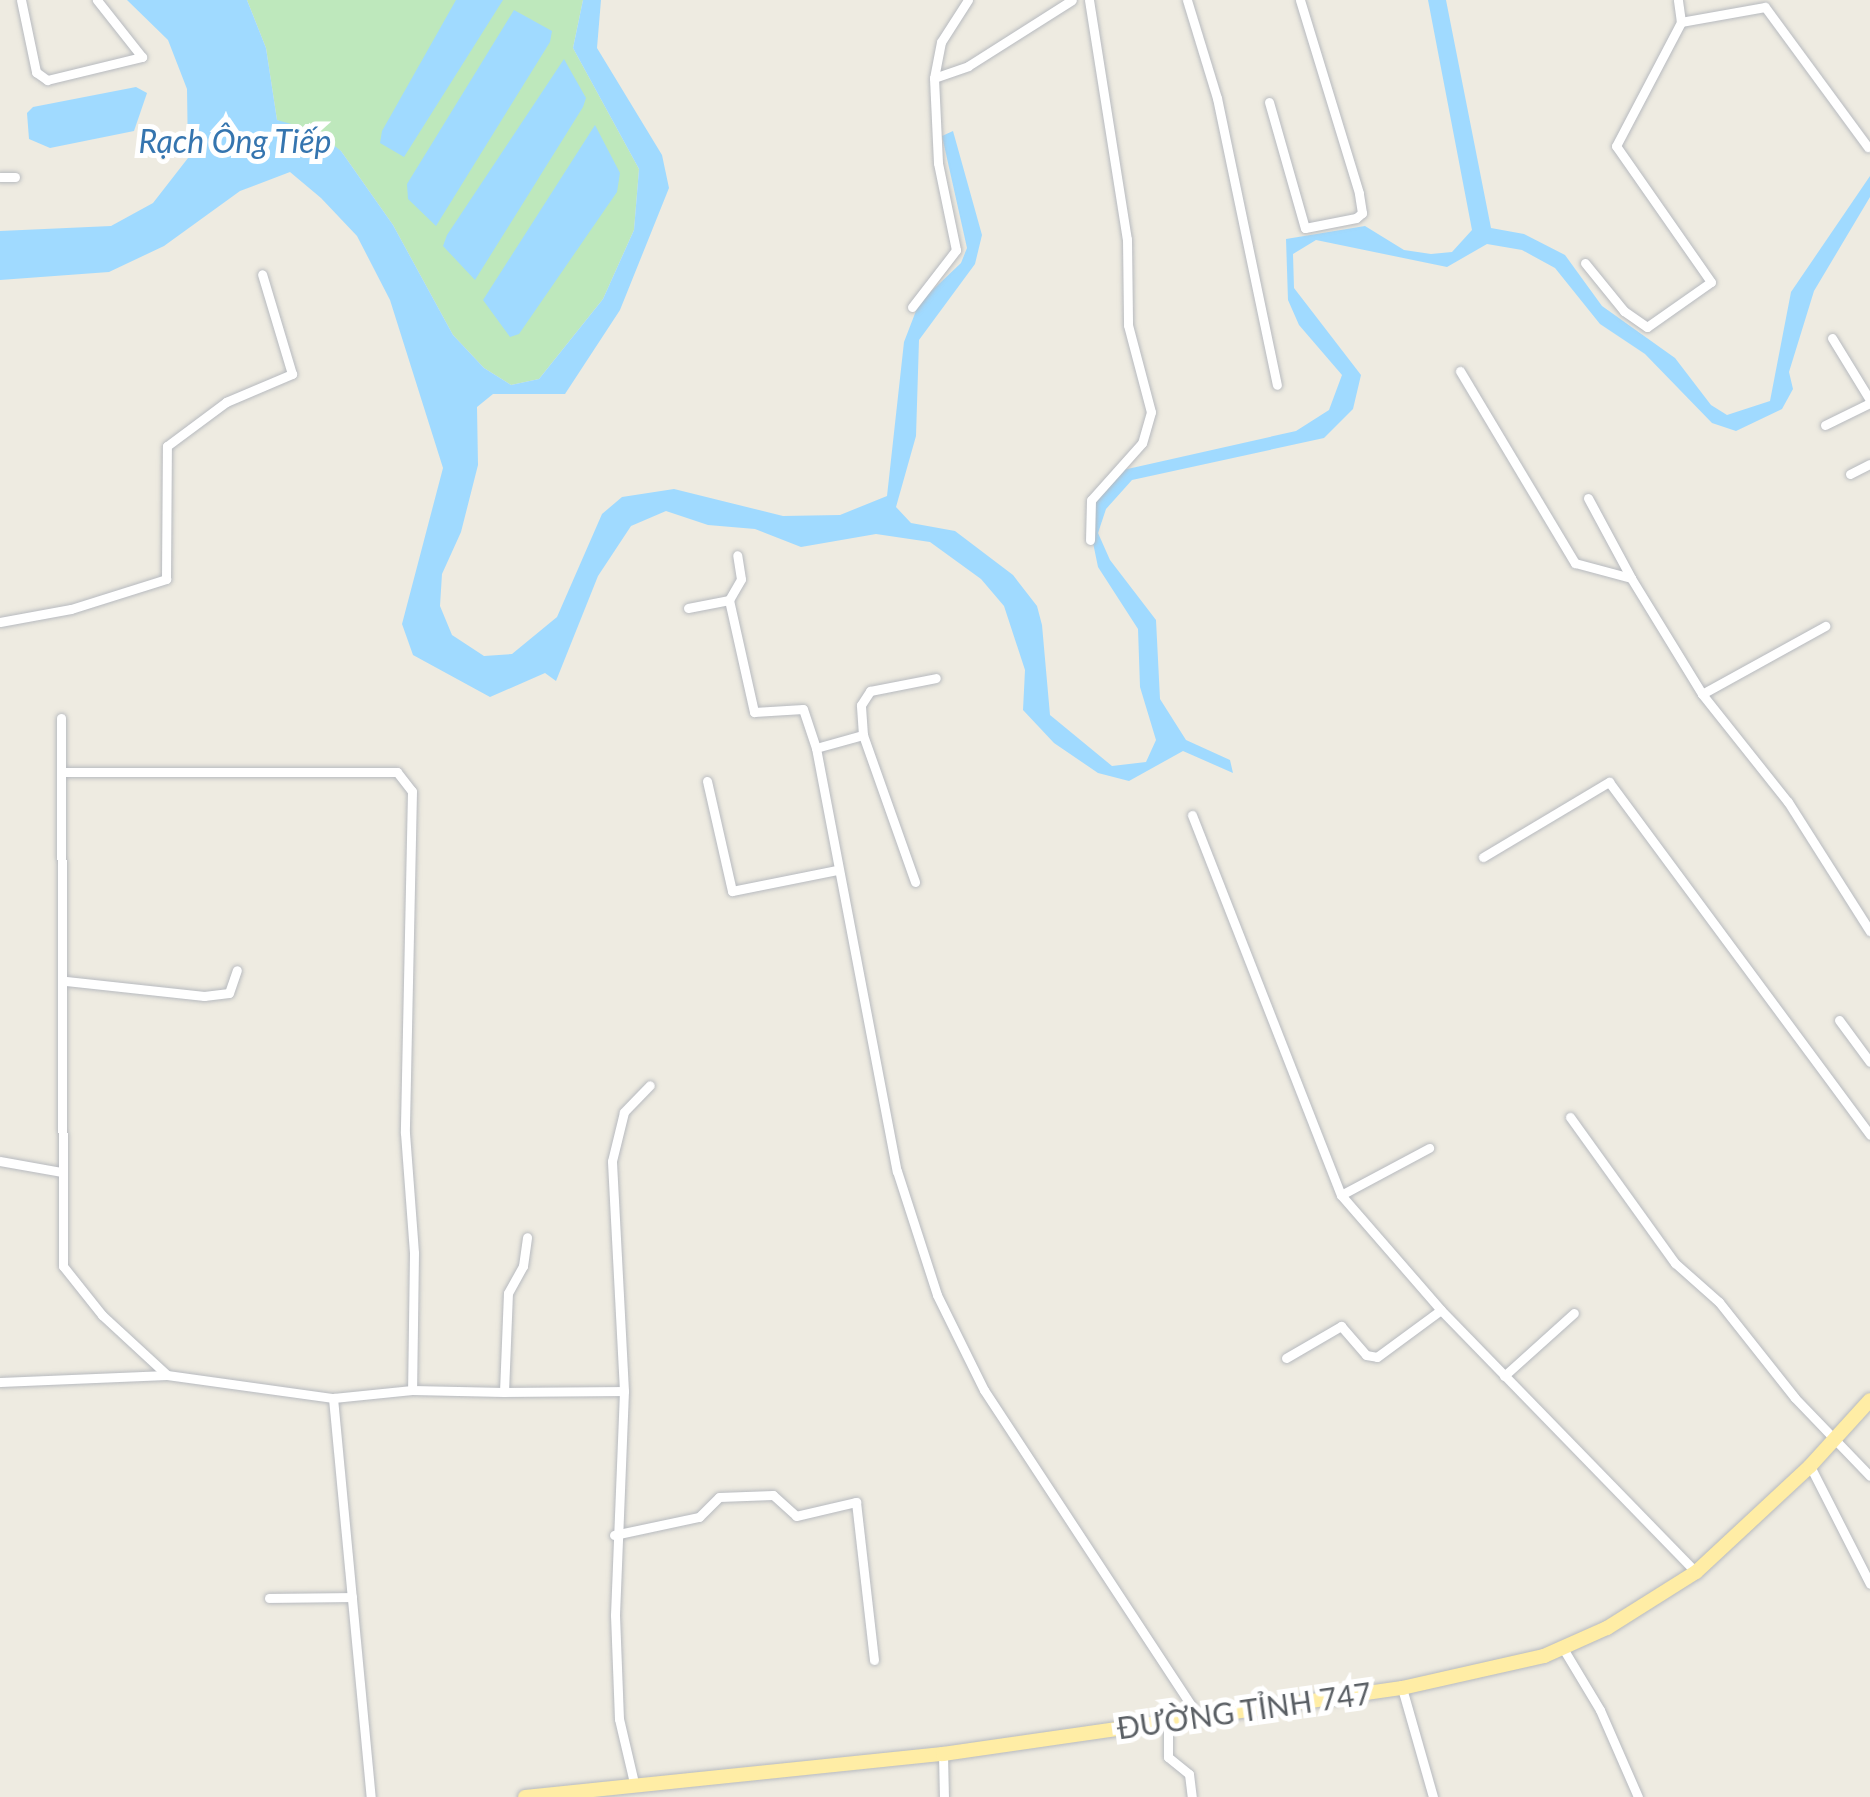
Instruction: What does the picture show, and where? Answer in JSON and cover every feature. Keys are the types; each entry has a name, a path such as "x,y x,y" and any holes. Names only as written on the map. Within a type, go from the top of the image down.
{"main road":[{"name":"ĐƯỜNG TỈNH 747","path":"525,1797 647,1792 943,1754 1402,1688 1564,1650 1696,1572 1810,1466 1870,1400"}],"street":[{"path":"21,0 36,72 47,80 142,58 97,0"},
{"path":"912,307 956,250 938,163 934,78 941,42 968,0"},
{"path":"934,78 968,66 1072,0"},
{"path":"1089,0 1127,239 1128,325 1152,412 1142,443 1091,500 1090,540"},
{"path":"1187,0 1217,98 1277,385"},
{"path":"1269,102 1305,228 1356,218 1362,213 1359,193 1300,0"},
{"path":"1586,263 1624,310 1647,328 1712,282 1616,146 1681,22 1678,0"},
{"path":"1681,22 1765,7 1868,147"},
{"path":"0,177 15,177"},
{"path":"0,622 71,609 166,580 167,446 226,402 292,374 262,274"},
{"path":"1825,424 1870,402 1832,338"},
{"path":"1460,370 1575,563 1631,578"},
{"path":"1850,474 1870,464"},
{"path":"1588,498 1631,578 1702,694 1788,802 1870,931"},
{"path":"737,555 740,579 729,600 750,708 760,713 798,706 816,748 896,1170 937,1295 984,1390 1198,1716"},
{"path":"688,608 729,600"},
{"path":"1702,694 1825,626"},
{"path":"916,882 863,735 861,705 870,692 936,678"},
{"path":"61,718 66,981 62,1172 66,1273 167,1376"},
{"path":"816,748 863,735"},
{"path":"62,772 396,772 409,780 414,918 406,1133 414,1254 412,1390"},
{"path":"707,781 732,891 837,870"},
{"path":"1484,858 1609,782 1870,1135"},
{"path":"1192,815 1341,1195 1441,1310 1696,1572"},
{"path":"66,981 204,996 229,993 237,970"},
{"path":"1839,1020 1870,1062"},
{"path":"647,1792 620,1719 614,1535 624,1391 612,1160 624,1112 650,1086"},
{"path":"1570,1117 1675,1263 1719,1302 1870,1476"},
{"path":"1341,1195 1429,1148"},
{"path":"0,1161 62,1172"},
{"path":"504,1392 508,1293 524,1262 527,1237"},
{"path":"1286,1358 1341,1326 1366,1355 1377,1357 1441,1310"},
{"path":"1504,1376 1574,1313"},
{"path":"0,1382 167,1376 333,1398 412,1390 624,1391"},
{"path":"333,1398 371,1797"},
{"path":"1810,1466 1870,1582"},
{"path":"614,1535 700,1517 719,1497 773,1495 796,1516 856,1502 874,1660"},
{"path":"269,1598 352,1597"},
{"path":"1564,1650 1600,1710 1638,1797"},
{"path":"1402,1688 1434,1797"},
{"path":"1168,1720 1168,1757 1189,1774 1192,1797"},
{"path":"943,1754 944,1797"}],"green space":[{"path":"247,0 583,0 573,48 639,169 634,230 603,299 539,379 511,385 484,368 453,335 393,225 341,151 277,120 266,48"}],"water":[{"name":"Rạch Ông Tiếp","path":"127,0 247,0 266,48 277,120 316,131 341,151 393,225 453,335 484,368 511,385 539,379 603,299 634,230 639,169 573,48 583,0 601,0 597,48 662,155 669,188 620,310 565,394 493,394 477,407 478,465 461,532 442,574 440,606 452,635 484,656 512,654 557,617 602,514 622,497 674,489 783,516 840,515 887,496 904,342 919,303 961,263 967,248 942,136 953,131 982,235 975,264 919,340 916,436 896,507 911,523 955,531 1013,575 1037,606 1050,715 1112,766 1146,762 1156,740 1140,687 1138,629 1098,567 1091,533 1095,500 1123,470 1296,431 1329,410 1342,375 1299,325 1288,300 1286,239 1365,226 1404,250 1431,254 1452,252 1472,230 1428,0 1446,0 1491,228 1524,234 1565,255 1602,306 1675,358 1711,405 1727,415 1770,401 1791,292 1870,176 1870,197 1814,291 1789,372 1793,389 1782,409 1736,431 1712,423 1645,354 1600,324 1555,268 1522,250 1487,244 1447,267 1316,240 1293,254 1294,288 1361,375 1353,409 1324,438 1132,480 1106,509 1098,533 1110,560 1156,620 1160,699 1186,740 1230,760 1233,773 1183,751 1129,781 1098,773 1054,743 1023,710 1025,670 1004,606 981,579 930,542 876,534 801,547 755,529 708,525 666,511 631,526 598,576 556,681 545,673 490,697 413,655 402,624 443,468 390,300 357,236 321,198 290,172 240,191 164,246 109,272 0,280 0,231 111,226 153,203 188,158 187,89 168,40"},
{"path":"456,0 503,0 404,157 380,143 382,131"},
{"path":"514,10 552,31 550,42 436,226 408,199 407,184"},
{"path":"564,59 586,98 583,107 475,280 443,246 447,235"},
{"path":"136,87 147,93 134,131 50,148 29,139 27,113 33,107"},
{"path":"595,125 620,173 617,192 519,334 510,337 483,300"}]}
